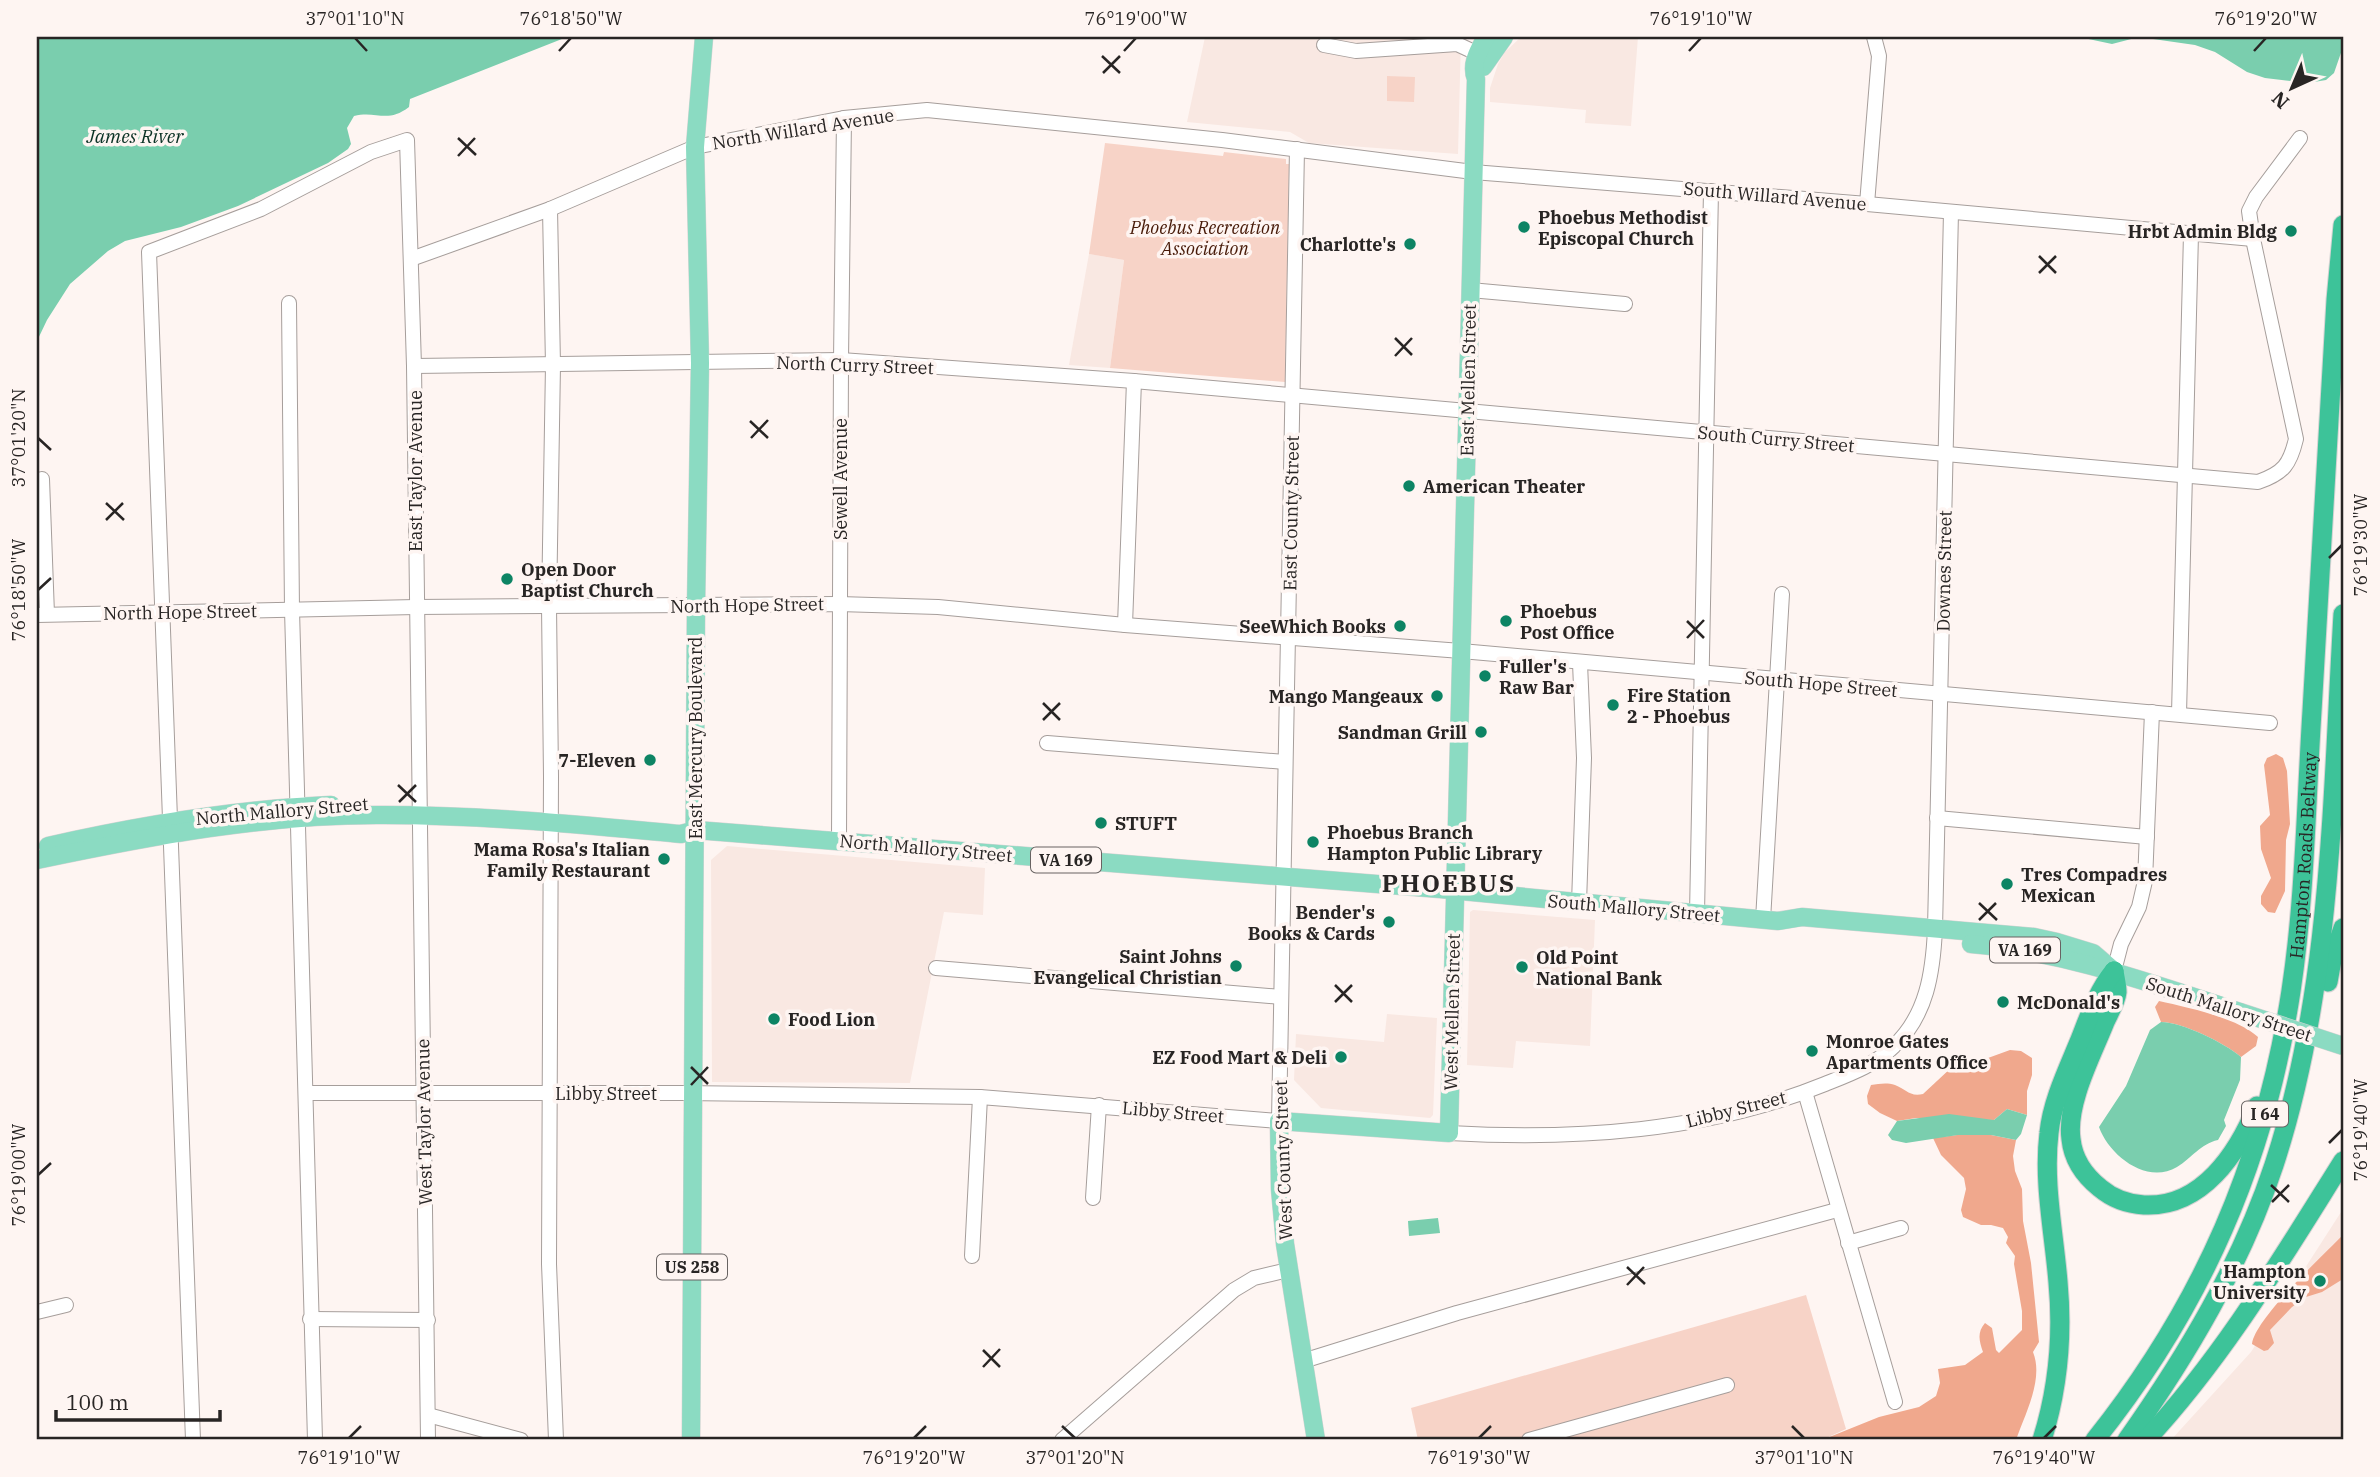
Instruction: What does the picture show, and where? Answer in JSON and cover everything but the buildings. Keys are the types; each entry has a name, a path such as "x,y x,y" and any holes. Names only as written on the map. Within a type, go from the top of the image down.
{"highway":[{"name":"Hampton Roads Beltway","path":"2095,1440 2124,1404 2157,1354 2204,1272 2230,1217 2257,1144 2277,1069 2291,992 2301,893 2335,313 2343,225"},
{"name":"Hampton Roads Beltway","path":"2127,1440 2182,1358 2224,1284 2268,1180 2283,1136 2303,1059 2319,963 2343,614"},
{"path":"2114,971 2117,993 2071,1113 2073,1149 2088,1176 2113,1197 2134,1204 2169,1203 2195,1192 2216,1174 2234,1152 2252,1118 2267,1071 2288,946 2301,893"},
{"path":"2283,1136 2303,1098 2332,960 2343,928"},
{"path":"2042,1440 2053,1398 2060,1334 2059,1285 2048,1183 2049,1133 2068,1068 2102,987 2114,971"},
{"path":"2146,1440 2185,1396 2236,1328 2343,1161"}],"main road":[{"name":"East Mercury Boulevard","path":"691,1440 700,363 695,147 704,37"},
{"path":"1484,49 1503,37"},
{"name":"East Mellen Street","path":"1454,891 1468,411 1476,79 1474,72 1484,49"},
{"name":"North Mallory Street","path":"37,860 226,813 419,809 682,822 696,830 1282,878"},
{"name":"North Mallory Street","path":"37,848 172,828"},
{"name":"South Mallory Street","path":"1282,878 1770,920 1802,917 1935,935 2012,935 2057,942 2093,953 2114,971 2343,1046"},
{"name":"West Mellen Street","path":"1449,1133 1454,891"},
{"name":"Libby Street","path":"1279,1121 1449,1133"},
{"name":"West County Street","path":"1279,1121 1282,1209 1288,1270 1316,1440"}],"street":[{"path":"1867,204 1879,55 1874,37"},
{"path":"1324,46 1356,51 1450,43 1484,49"},
{"name":"North Willard Avenue","path":"411,259 550,209 695,147 844,118 927,110 1297,149"},
{"name":"Sewell Avenue","path":"839,841 844,118"},
{"path":"2253,239 2249,211 2301,138"},
{"name":"East Taylor Avenue","path":"161,612 149,252 261,209 371,152 407,140 414,366 419,809"},
{"name":"South Willard Avenue","path":"1297,149 1473,172 2253,239"},
{"name":"East County Street","path":"1282,878 1297,149"},
{"path":"1697,914 1711,191"},
{"path":"550,209 553,365 549,606 549,1264 556,1440"},
{"name":"Downes Street","path":"1935,935 1951,212"},
{"path":"2179,714 2191,233"},
{"name":"South Curry Street","path":"1294,396 2258,482 2272,477 2286,467 2296,439 2253,239"},
{"path":"1470,290 1625,304"},
{"path":"289,303 292,610 315,1440"},
{"name":"North Curry Street","path":"414,366 841,360 1134,381 1294,396"},
{"path":"1125,625 1134,381"},
{"path":"42,479 42,615"},
{"path":"1770,920 1782,594"},
{"name":"North Hope Street","path":"42,615 416,607 839,604 938,607 1288,638"},
{"path":"161,612 172,828 193,1440"},
{"name":"South Hope Street","path":"1288,638 2270,723"},
{"path":"1579,903 1584,758 1580,663"},
{"path":"2114,971 2122,941 2136,914 2142,894 2152,712"},
{"path":"1047,743 1285,762"},
{"name":"West Taylor Avenue","path":"419,809 428,1440"},
{"path":"1937,818 2147,837"},
{"name":"West County Street","path":"1279,1121 1282,878"},
{"name":"Libby Street","path":"1449,1133 1530,1137 1605,1133 1671,1125 1728,1114 1805,1092 1865,1068 1895,1046 1914,1021 1931,979 1935,935"},
{"path":"936,968 1281,997"},
{"name":"Libby Street","path":"307,1093 550,1092 980,1097 1279,1121"},
{"path":"1805,1092 1837,1210 1895,1402"},
{"path":"972,1256 980,1097"},
{"path":"1093,1198 1099,1105"},
{"path":"1303,1361 1457,1313 1837,1210"},
{"path":"1848,1243 1901,1228"},
{"path":"1062,1440 1234,1290 1254,1278 1288,1270"},
{"path":"37,1312 66,1306"},
{"path":"310,1319 428,1320"},
{"path":"1529,1440 1727,1385"},
{"path":"428,1415 522,1440"}],"shaded area":[{"path":"1205,37 1461,37 1458,154 1309,143 1290,132 1187,122"},
{"path":"1521,37 1638,37 1631,126 1585,123 1586,110 1490,102 1490,88 1498,64 1505,52"},
{"path":"1089,254 1124,260 1110,368 1069,365"},
{"path":"2276,754 2283,758 2287,771 2290,824 2286,840 2285,891 2275,913 2268,912 2261,904 2261,896 2271,878 2261,849 2260,826 2270,815 2264,765 2267,758"},
{"path":"727,846 985,868 983,915 944,912 910,1083 712,1082 711,860"},
{"path":"1473,910 1595,920 1590,1046 1516,1041 1513,1068 1467,1065 1470,912"},
{"path":"2159,1001 2238,1024 2258,1037 2256,1046 2241,1057 2203,1034 2161,1022 2155,1007"},
{"path":"1387,1014 1437,1018 1433,1115 1430,1118 1321,1108 1294,1080 1296,1034 1384,1042"},
{"path":"2010,1050 2021,1051 2032,1058 2027,1115 2007,1109 1994,1120 1916,1118 1897,1121 1868,1104 1867,1096 1871,1085 1892,1084 1911,1094 1923,1094 1952,1067 1977,1062"},
{"path":"1991,1135 2016,1140 2013,1156 2022,1189 2023,1221 2031,1263 2039,1342 2033,1352 2036,1362 2035,1385 2016,1440 1822,1440 1879,1417 1919,1407 1936,1396 1940,1383 1938,1369 1965,1365 1983,1352 1980,1337 1985,1323 1992,1328 1999,1353 2022,1330 2015,1256 2006,1243 2008,1237 2003,1228 1981,1225 1963,1217 1961,1210 1966,1189 1964,1178 1941,1155 1933,1138"},
{"name":"Hampton University","path":"2343,1209 2343,1440 2171,1440 2251,1352"},
{"path":"2343,1235 2343,1279 2292,1307 2270,1330 2274,1343 2268,1350 2264,1351 2252,1344 2256,1333 2277,1304"}],"green space":[{"path":"1387,76 1415,77 1414,102 1387,101"},
{"name":"Phoebus Recreation Association","path":"1105,143 1223,156 1224,152 1286,159 1286,164 1289,164 1285,382 1110,368 1124,260 1089,254"},
{"path":"1806,1295 1846,1429 1822,1440 1418,1440 1411,1408"}],"water":[{"name":"James River","path":"37,37 567,37 410,99 409,107 394,115 354,116 347,128 351,144 328,163 238,206 181,227 125,241 108,251 70,284 37,341"},
{"path":"2079,37 2139,37 2112,44"},
{"path":"2139,37 2343,37 2343,47 2334,73 2326,80 2308,83 2265,78 2247,72 2215,52 2195,45"},
{"path":"2161,1022 2191,1029 2234,1051 2241,1057 2240,1080 2224,1120 2226,1126 2218,1140 2201,1148 2177,1167 2165,1172 2153,1172 2141,1170 2120,1157 2111,1148 2099,1127 2126,1086 2150,1030"},
{"path":"2007,1109 2027,1115 2021,1134 2016,1140 1991,1135 1958,1135 1906,1143 1892,1140 1888,1135 1897,1121 1949,1114 1994,1120"},
{"path":"1438,1218 1440,1233 1409,1236 1408,1221"}],"place":[{"name":"Phoebus Methodist Episcopal Church","path":"1524,227"},
{"name":"Hrbt Admin Bldg","path":"2291,231"},
{"name":"Charlotte's","path":"1410,244"},
{"name":"American Theater","path":"1409,486"},
{"name":"Open Door Baptist Church","path":"507,579"},
{"name":"Phoebus Post Office","path":"1506,621"},
{"name":"SeeWhich Books","path":"1400,626"},
{"name":"Fuller's Raw Bar","path":"1485,676"},
{"name":"Mango Mangeaux","path":"1437,696"},
{"name":"Fire Station 2 - Phoebus","path":"1613,705"},
{"name":"Sandman Grill","path":"1481,732"},
{"name":"7-Eleven","path":"650,760"},
{"name":"STUFT","path":"1101,823"},
{"name":"Phoebus Branch Hampton Public Library","path":"1313,842"},
{"name":"Mama Rosa's Italian Family Restaurant","path":"664,859"},
{"name":"Tres Compadres Mexican","path":"2007,884"},
{"name":"Bender's Books & Cards","path":"1389,922"},
{"name":"Saint Johns Evangelical Christian","path":"1236,966"},
{"name":"Old Point National Bank","path":"1522,967"},
{"name":"McDonald's","path":"2003,1002"},
{"name":"Food Lion","path":"774,1019"},
{"name":"Monroe Gates Apartments Office","path":"1812,1051"},
{"name":"EZ Food Mart & Deli","path":"1341,1057"},
{"name":"Hampton University","path":"2320,1281"}],"district":[{"name":"PHOEBUS","path":"1449,883"}]}
